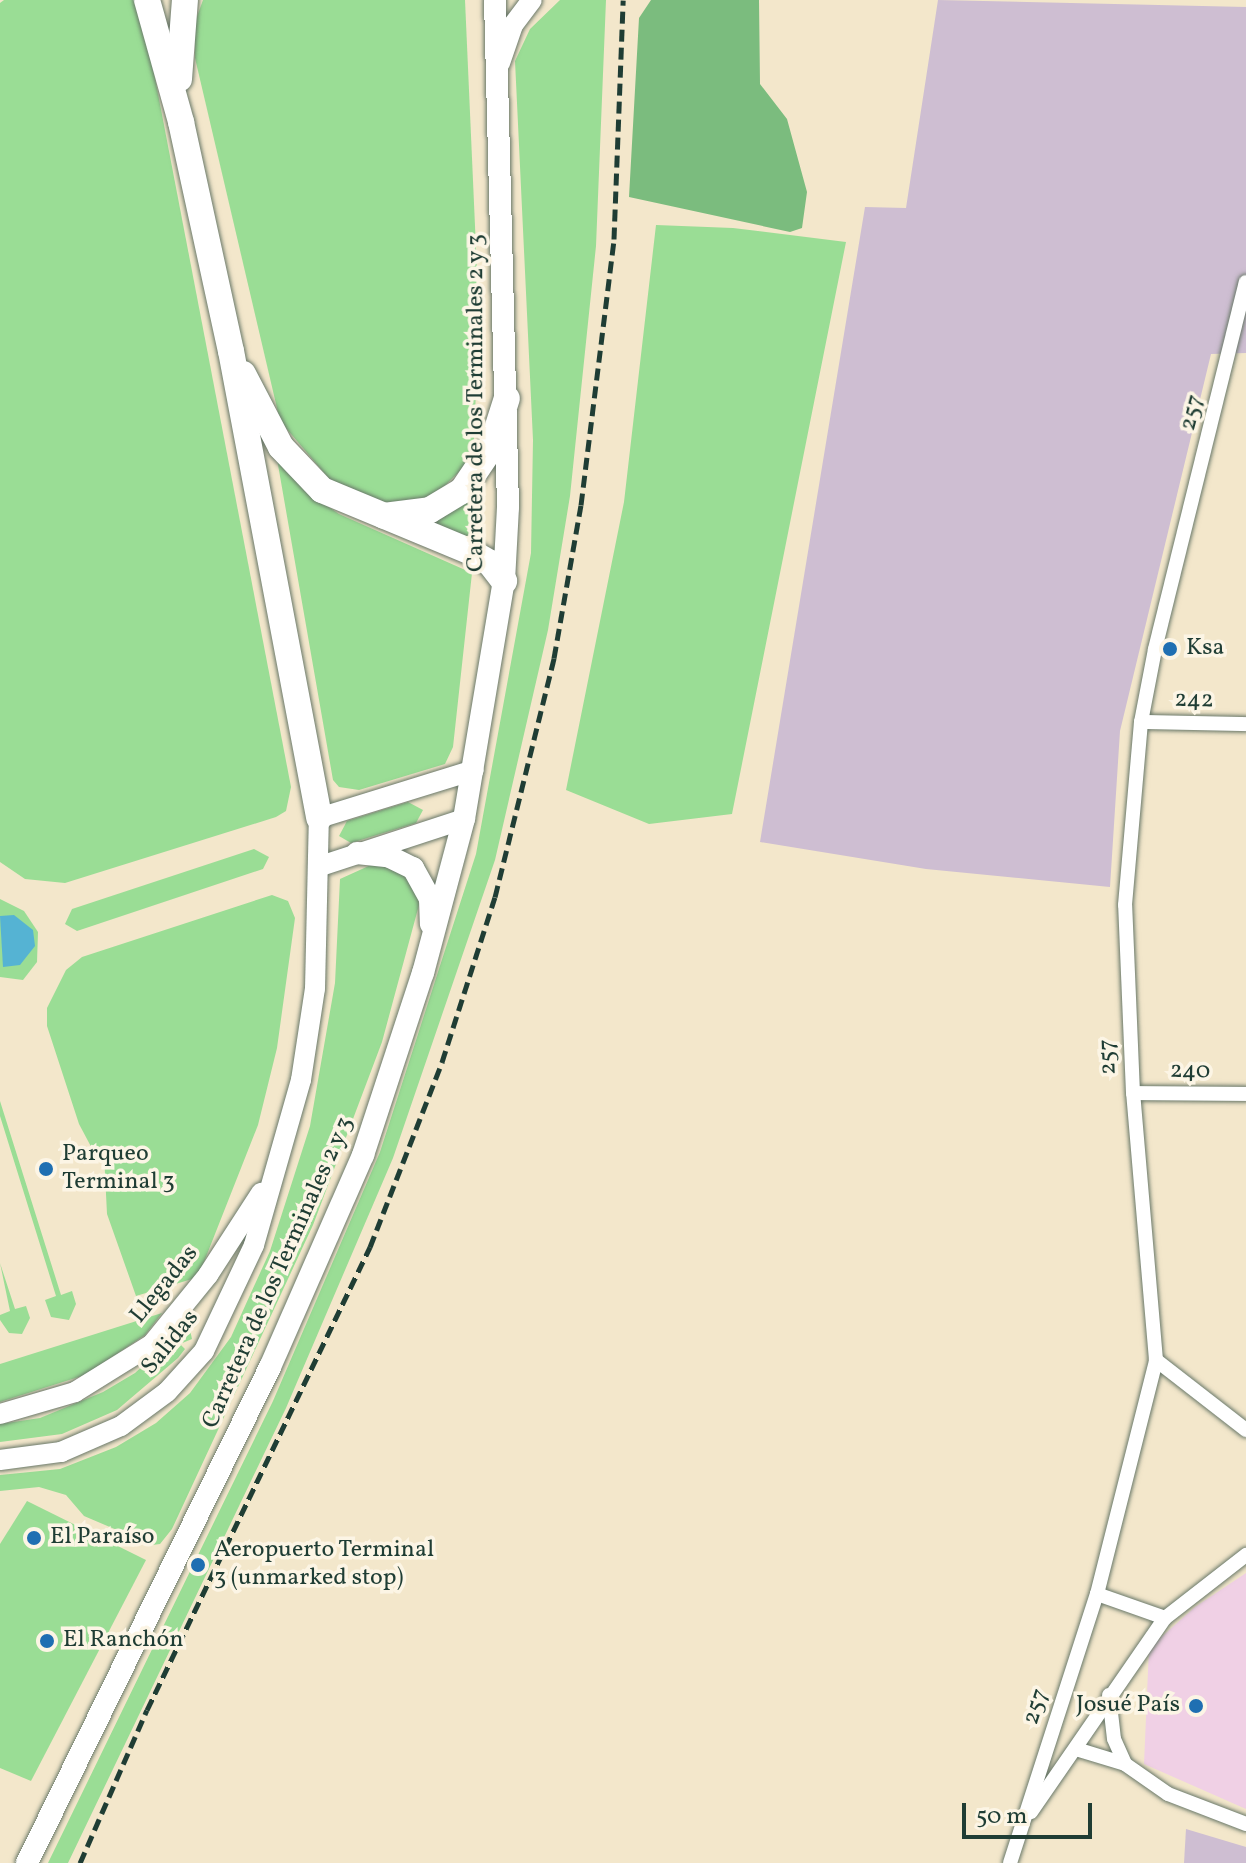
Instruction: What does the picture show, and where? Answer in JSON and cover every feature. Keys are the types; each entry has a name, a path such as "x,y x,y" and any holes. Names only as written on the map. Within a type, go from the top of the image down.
{"highway":[{"path":"147,0 181,122 231,351 319,818"},
{"path":"181,122 178,47 185,0"},
{"path":"231,351 297,466 322,490 376,516 471,552 504,581"},
{"path":"376,516 430,510 462,491 491,448 507,398"}],"main road":[{"name":"Carretera de los Terminales 2 y 3","path":"27,1863 307,1286 363,1155 432,940 464,819 504,581 507,398 495,0"},
{"path":"497,70 513,25 532,0"},
{"path":"282,1154 315,989 321,866 319,818 474,770"},
{"path":"321,866 464,819"},
{"path":"357,853 388,856 413,868 430,899 432,940"},
{"name":"Llegadas","path":"0,1414 83,1389 152,1344 233,1240 282,1154"},
{"name":"Salidas","path":"1,1460 61,1452 107,1433 144,1411 186,1373 221,1323 238,1287 282,1154"}],"street":[{"name":"257","path":"1010,1863 1097,1594 1156,1360 1133,1093 1125,905 1141,722 1246,282"},
{"path":"1229,362 1246,362"},
{"name":"242","path":"1141,722 1246,724"},
{"name":"240","path":"1133,1093 1246,1094"},
{"path":"1156,1360 1246,1430"},
{"name":"257","path":"1022,1824 1165,1618 1246,1555"},
{"path":"1097,1594 1165,1618"},
{"path":"1109,1695 1114,1739 1125,1764"},
{"path":"1076,1749 1125,1764 1168,1794 1246,1824"}],"shaded area":[{"path":"938,0 1246,7 1246,353 1211,354 1120,731 1110,887 926,869 760,842 865,207 906,208"},
{"name":"Josué País","path":"1246,1573 1246,1809 1144,1764 1149,1648 1195,1607"},
{"path":"1186,1829 1246,1847 1246,1863 1184,1863"}],"green space":[{"path":"4,0 140,0 291,787 286,811 276,817 65,883 25,879 0,862 0,3"},
{"path":"203,0 465,0 479,316 474,439 468,463 429,501 389,507 331,481 280,421 195,58 195,22"},
{"path":"560,0 606,0 596,246 570,496 548,630 495,860 393,1158 286,1408 68,1863 48,1863 273,1401 380,1152 476,854 531,553 533,440 515,61 530,29"},
{"path":"651,0 759,0 760,84 787,119 807,192 802,228 790,232 629,197 639,18"},
{"path":"656,225 733,228 846,242 732,814 649,824 566,790 624,502"},
{"path":"277,459 304,490 339,514 472,573 453,747 445,764 359,790 339,787 333,780"},
{"path":"477,493 477,538 470,544 426,527"},
{"path":"408,802 423,810 416,823 351,843 339,836 347,821"},
{"path":"254,849 269,857 263,869 77,931 65,924 72,909"},
{"path":"373,864 402,867 418,893 419,905 382,1042 313,1225 172,1529 160,1544 152,1545 84,1516 66,1495 39,1487 0,1491 0,1475 60,1469 116,1447 156,1423 190,1393 231,1337 270,1251 310,1126 335,983 340,879"},
{"path":"272,895 288,901 295,918 277,1048 258,1125 202,1267 192,1279 136,1296 107,1214 104,1154 96,1156 79,1124 47,1026 47,1008 66,970 82,957"},
{"path":"0,899 24,911 38,932 37,962 23,980 0,977"},
{"path":"0,1101 61,1295 72,1291 76,1304 69,1320 51,1317 45,1300 56,1296 0,1116"},
{"path":"0,1263 15,1309 26,1306 30,1318 22,1334 9,1333 0,1320 0,1315 10,1311"},
{"path":"162,1313 145,1335 85,1375 0,1402 0,1364"},
{"path":"183,1329 190,1330 192,1339 180,1344 185,1349 178,1358 117,1410 62,1434 0,1442 0,1424 40,1418 103,1392 135,1373"},
{"path":"27,1501 146,1560 31,1781 0,1768 0,1544"}],"water":[{"path":"14,915 33,930 35,946 20,965 3,967 0,916"}],"railway":[{"path":"80,1863 147,1710 370,1247 442,1062 495,897 554,658 581,505 614,239 623,0"}],"place":[{"name":"Ksa","path":"1170,649"},
{"name":"Parqueo Terminal 3","path":"46,1169"},
{"name":"El Paraíso","path":"34,1538"},
{"name":"Aeropuerto Terminal 3 (unmarked stop)","path":"198,1565"},
{"name":"El Ranchón","path":"47,1641"},
{"name":"Josué País","path":"1196,1706"}]}
